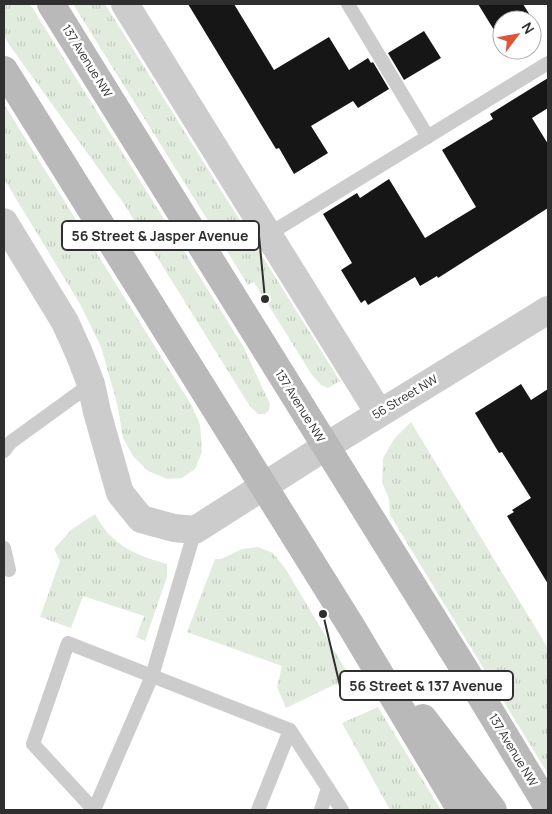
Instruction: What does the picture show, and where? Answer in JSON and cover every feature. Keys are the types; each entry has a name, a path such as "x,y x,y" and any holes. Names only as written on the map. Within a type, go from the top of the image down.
{"main road":[{"name":"137 Avenue NW","path":"51,4 465,670 548,807"},
{"path":"4,70 351,626 461,810"},
{"path":"351,626 493,810"}],"street":[{"path":"124,4 379,413"},
{"path":"4,222 65,322 91,384 120,493 140,519 174,528 195,530 263,485"},
{"name":"56 Street NW","path":"263,485 548,310"}],"lane":[{"path":"348,4 428,137"},
{"path":"269,234 548,62"},
{"path":"4,451 11,442 91,384"},
{"path":"195,530 152,676 94,810 33,744 68,643 152,676 290,730 342,810"},
{"path":"4,548 8,570 4,568"},
{"path":"258,810 290,730"},
{"path":"321,810 328,788"}],"green space":[{"path":"4,4 30,4 243,346 270,404 269,410 265,414 258,414 249,405 124,204 10,46 4,36"},
{"path":"73,4 105,4 340,381 328,388 321,385 312,375 254,282 248,285"},
{"path":"4,104 192,406 200,425 202,452 195,469 182,478 167,479 148,471 133,456 123,438 117,403 101,347 80,304 4,179"},
{"path":"411,422 548,650 548,774 390,515 389,499 382,482 383,458 394,439"},
{"path":"95,514 101,525 116,541 144,557 167,564 167,577 145,641 136,637 144,616 83,596 71,628 40,617 60,561 54,549 72,529"},
{"path":"258,547 273,553 285,568 347,672 340,682 286,708 277,687 282,666 187,632 215,559 221,559 242,549"},
{"path":"378,707 441,810 390,810 342,723"}],"building":[{"path":"188,4 234,4 274,70 329,37 349,70 368,58 371,63 373,62 389,89 358,108 353,101 311,126 328,153 294,174 279,148 276,149"},
{"path":"478,4 523,4 527,10 492,10 492,27"},
{"path":"424,31 441,58 404,80 388,53"},
{"path":"548,78 548,108 532,118 548,144 548,208 438,278 437,276 420,286 415,277 368,305 365,300 361,303 341,270 352,263 323,214 357,193 360,198 389,179 425,238 476,207 442,150 493,119 490,114"},
{"path":"521,384 531,400 548,389 548,584 507,516 514,512 512,510 531,498 502,452 499,453 475,413"}],"place":[{"name":"56 Street & Jasper Avenue","path":"265,299"},
{"name":"56 Street & 137 Avenue","path":"323,614"}]}
